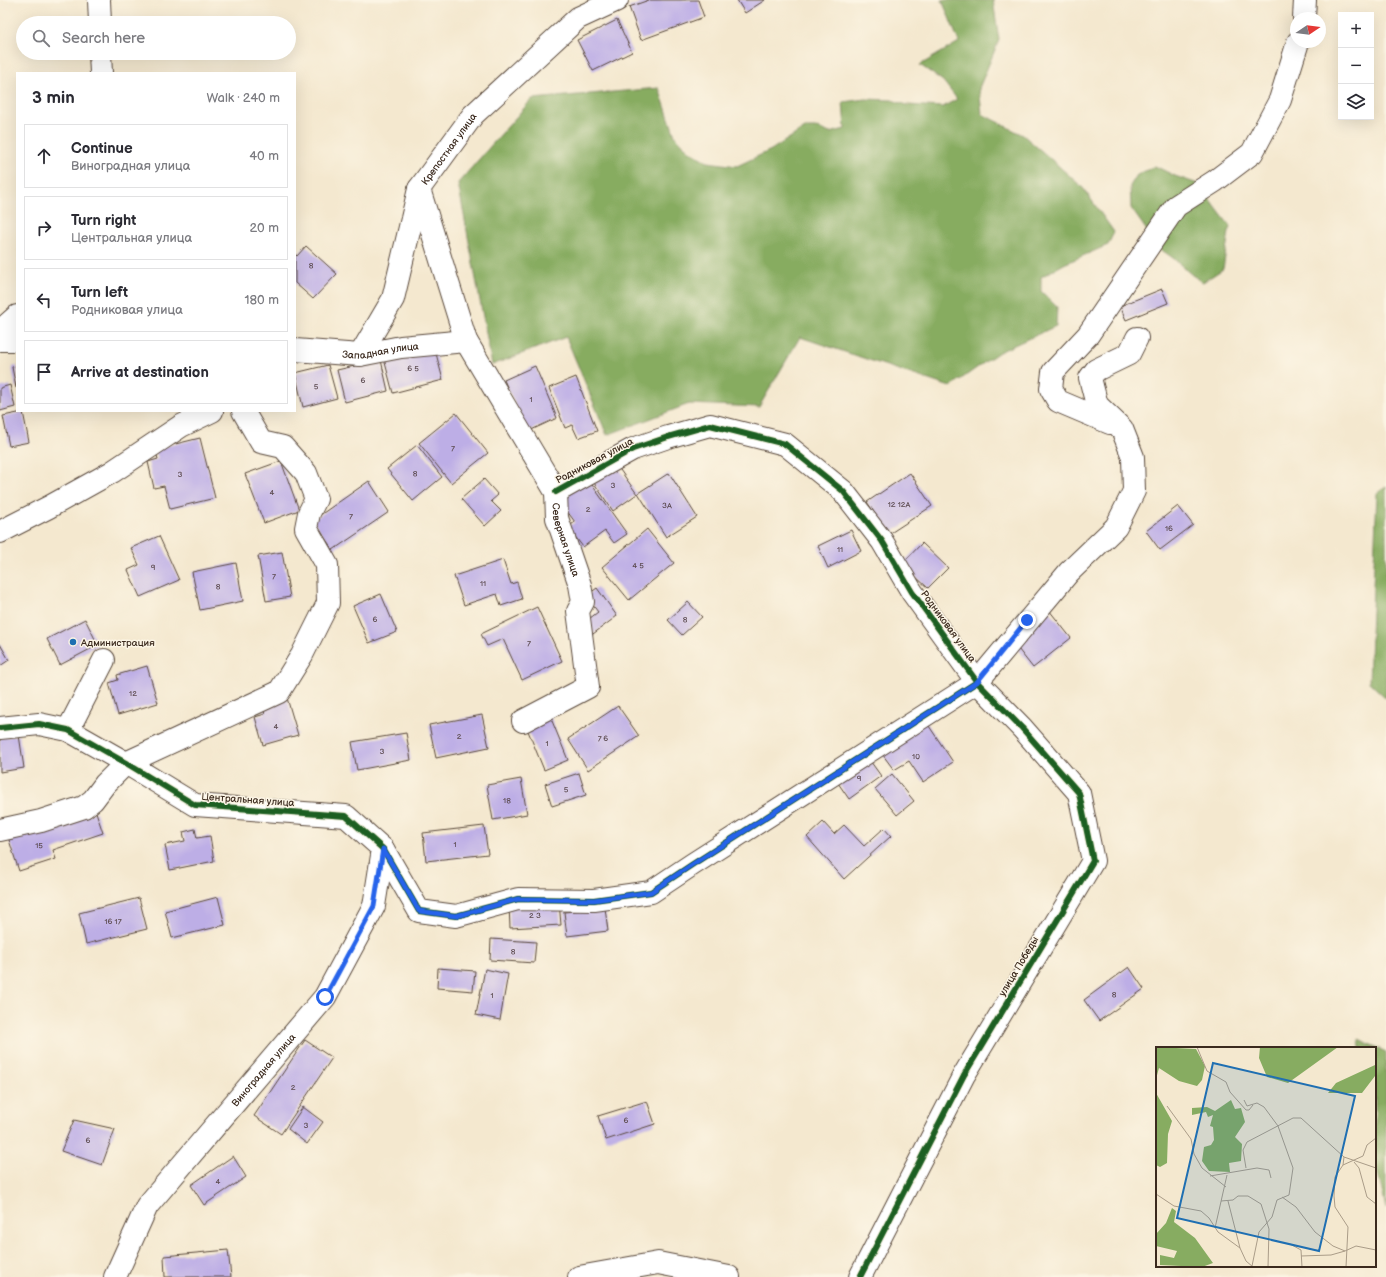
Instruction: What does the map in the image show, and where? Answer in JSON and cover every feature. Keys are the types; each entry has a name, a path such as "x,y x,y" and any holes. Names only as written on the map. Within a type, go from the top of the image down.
{"street":[{"path":"99,0 100,16"},
{"name":"Крепостная улица","path":"360,355 393,299 419,189 473,115 578,18 617,0"},
{"path":"1305,12 1306,0"},
{"path":"1122,429 1058,401 1051,389 1053,372 1088,335 1176,206 1214,181 1252,153 1280,100 1296,48"},
{"path":"100,60 101,72"},
{"name":"Северная улица","path":"419,189 466,341 556,492 557,518 580,585 583,602 578,611 588,687 522,722"},
{"path":"0,331 16,317"},
{"name":"Родниковая улица","path":"419,911 456,916 518,899 594,900 651,892 977,682 1069,572 1116,527 1134,491 1133,457 1122,429 1098,405 1090,378 1096,370 1129,354 1137,338"},
{"path":"0,340 16,340"},
{"name":"Западная улица","path":"296,350 360,355 401,347 466,341"},
{"path":"0,532 112,472 182,426 210,412"},
{"path":"0,830 41,821 84,807 94,800 105,784 126,763 279,692 302,656 328,603 327,565 306,528 309,513 316,499 306,473 283,447 261,442 244,412"},
{"name":"Родниковая улица","path":"556,492 633,449 668,437 710,426 785,444 843,491 882,541 912,592 977,682"},
{"path":"68,730 104,660"},
{"name":"улица Победы","path":"860,1277 964,1075 1093,861 1079,793 1022,728 977,682"},
{"name":"Центральная улица","path":"0,728 39,724 68,730 195,805 346,816 383,849 419,911"},
{"name":"Виноградная улица","path":"115,1277 147,1206 325,997 374,906 383,849"},
{"path":"579,1277 658,1262 729,1277"}],"green space":[{"path":"942,0 993,0 999,40 979,88 982,114 1023,135 1052,160 1083,188 1114,232 1108,245 1064,264 1041,277 1041,291 1057,307 1056,326 999,352 950,387 800,337 759,407 689,404 607,435 566,337 492,365 458,183 532,99 659,88 675,136 688,150 708,162 737,166 771,150 805,128 817,128 830,133 845,129 843,102 865,99 892,100 907,105 943,107 957,99 943,81 920,65 959,42"},
{"path":"1155,166 1175,176 1198,184 1230,226 1223,269 1203,282 1159,248 1131,208 1130,186 1137,175"},
{"path":"1386,487 1386,698 1369,682 1377,493"},
{"path":"1359,1039 1376,1047 1360,1047"},
{"path":"1376,1047 1386,1052 1386,1209 1376,1165"}],"building":[{"path":"649,0 698,0 704,17 641,40 629,7"},
{"path":"737,0 765,0 745,13"},
{"path":"617,20 632,52 593,71 577,40"},
{"path":"306,246 337,274 313,299 296,284 296,255 297,256"},
{"path":"1162,289 1168,303 1126,320 1120,306"},
{"path":"433,342 443,380 393,393 383,355"},
{"path":"381,360 388,391 345,402 337,370"},
{"path":"328,365 337,398 303,407 296,373"},
{"path":"16,366 16,388 12,367"},
{"path":"535,366 557,418 527,432 504,380"},
{"path":"576,377 597,431 578,438 572,425 565,428 549,388"},
{"path":"10,385 15,407 0,411 0,388"},
{"path":"23,412 29,442 9,446 3,416"},
{"path":"456,413 488,453 451,483 419,443"},
{"path":"200,438 215,498 170,509 164,486 154,488 148,462 158,459 155,449"},
{"path":"417,445 442,477 413,501 387,469"},
{"path":"613,460 637,494 613,511 590,477"},
{"path":"281,461 299,510 264,523 245,474"},
{"path":"669,473 697,517 666,537 638,493"},
{"path":"910,473 932,506 889,534 867,502"},
{"path":"585,475 627,534 614,543 605,531 583,547 568,527 575,522 556,496"},
{"path":"484,479 498,495 491,501 501,511 485,526 461,499"},
{"path":"369,481 389,512 333,550 313,520"},
{"path":"1178,506 1193,525 1160,550 1146,531"},
{"path":"647,529 674,563 629,600 602,567"},
{"path":"851,530 861,551 828,568 818,546"},
{"path":"159,536 179,580 140,597 128,570 139,565 131,548"},
{"path":"922,543 948,568 928,588 902,564"},
{"path":"282,552 290,597 266,601 258,556"},
{"path":"503,560 511,584 517,582 522,599 501,606 497,594 464,605 454,576"},
{"path":"236,563 243,601 200,610 192,572"},
{"path":"597,588 617,616 593,634 585,622 598,612 586,596"},
{"path":"381,594 397,632 369,643 353,606"},
{"path":"688,602 702,617 682,635 668,620"},
{"path":"537,607 562,661 522,680 503,639 487,646 481,634"},
{"path":"1049,610 1071,638 1033,668 1011,640"},
{"name":"Администрация","path":"85,619 98,645 60,665 47,639"},
{"path":"0,644 9,660 0,666"},
{"path":"147,666 158,703 118,715 109,683 118,680 117,675"},
{"path":"287,698 298,735 263,745 255,717 265,714 262,705"},
{"path":"618,706 639,736 588,770 568,739"},
{"path":"482,715 489,747 436,758 429,725"},
{"path":"550,716 568,760 544,770 526,726"},
{"path":"925,720 953,762 923,782 909,761 894,770 880,751"},
{"path":"406,733 411,760 357,770 352,742"},
{"path":"19,735 24,768 0,772 0,738"},
{"path":"868,758 881,776 849,799 836,780"},
{"path":"579,773 586,795 552,806 545,784"},
{"path":"892,774 914,801 897,815 875,789"},
{"path":"521,779 527,814 493,820 487,785"},
{"path":"96,812 103,833 53,850 56,859 19,871 9,840"},
{"path":"823,822 834,834 844,825 864,846 884,828 891,836 844,879 807,837"},
{"path":"484,826 488,854 426,861 423,833"},
{"path":"195,829 197,838 210,836 214,861 170,870 165,845 185,841 183,832"},
{"path":"218,897 225,925 172,938 165,911"},
{"path":"139,898 147,929 86,944 79,913"},
{"path":"559,902 561,925 510,928 509,905"},
{"path":"605,908 608,931 567,936 564,912"},
{"path":"491,939 536,942 534,963 490,960"},
{"path":"1129,967 1144,989 1099,1021 1084,1000"},
{"path":"438,968 475,971 473,991 437,988"},
{"path":"485,969 508,974 500,1020 476,1015"},
{"path":"305,1040 332,1058 281,1134 254,1116"},
{"path":"647,1101 655,1124 606,1140 598,1116"},
{"path":"303,1107 323,1122 307,1144 288,1129"},
{"path":"74,1120 115,1129 102,1165 61,1151"},
{"path":"233,1156 246,1177 204,1205 191,1185"},
{"path":"228,1250 231,1277 165,1277 164,1256"}],"cycle path":[{"path":"556,492 633,449 710,425 785,444 843,491 882,541 912,592 977,682 1022,728 1079,793 1093,861 964,1075 860,1277"},
{"path":"0,728 39,724 68,730 195,805 346,816 383,849 419,911 456,916 518,899 594,900 651,892 977,682"}],"place":[{"name":"Администрация","path":"73,642"}],"route":[{"path":"325,997 374,906 383,849 419,911 456,916 518,899 594,900 651,892 977,682 1027,620"}]}
